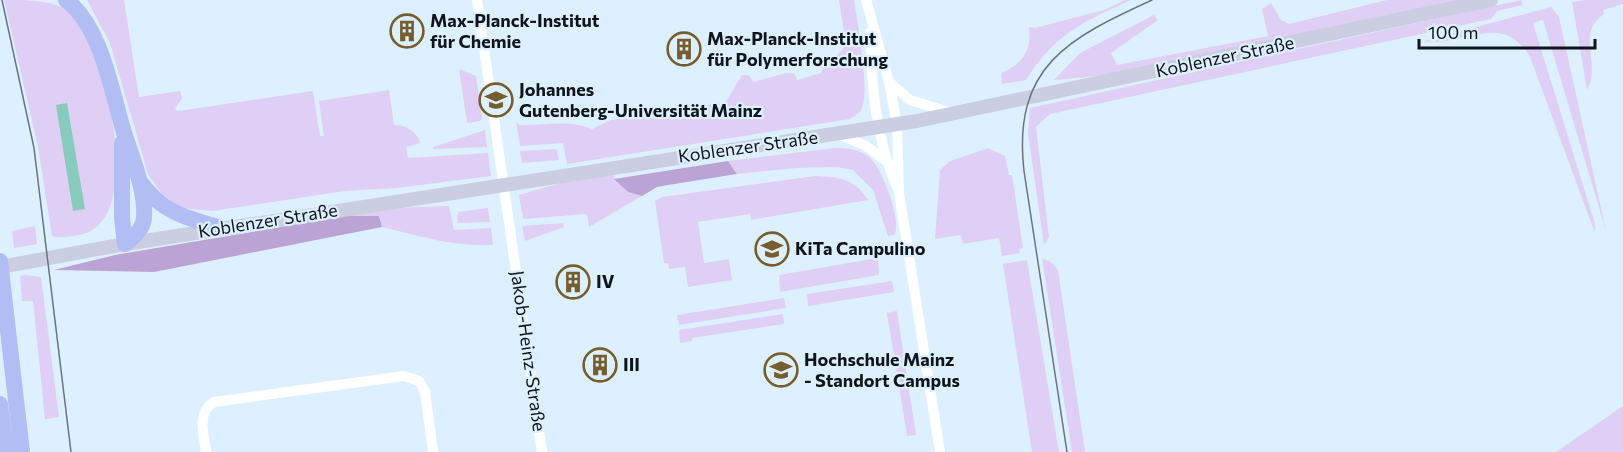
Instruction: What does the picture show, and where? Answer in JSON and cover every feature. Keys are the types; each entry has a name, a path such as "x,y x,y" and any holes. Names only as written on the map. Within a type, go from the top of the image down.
{"highway":[{"path":"66,0 81,14 98,49 138,178 144,218 139,231 125,244"},
{"path":"122,126 122,219 125,244"},
{"path":"138,178 153,199 163,207 221,228"},
{"path":"0,261 22,452"},
{"path":"0,404 6,452"}],"main road":[{"name":"Koblenzer Straße","path":"0,267 221,228 897,124 1491,0"}],"street":[{"name":"Jakob-Heinz-Straße","path":"477,0 543,452"},
{"path":"866,0 889,82 897,124 899,193 940,452"},
{"path":"869,15 877,127 885,160 899,193"},
{"path":"889,82 910,100 955,113"},
{"path":"838,134 866,146 885,160"},
{"path":"206,452 203,418 206,408 214,402 404,376 419,381 425,392 434,452"}],"shaded area":[{"path":"4,0 27,0 62,7 78,25 93,53 105,89 114,128 116,166 112,199 100,223 79,235 52,236 38,147"},
{"path":"87,0 124,0 139,97 180,91 182,98 175,109 178,111 313,91 320,136 324,136 319,101 389,90 394,125 410,130 420,143 406,147 408,158 488,153 491,176 397,188 345,191 212,211 182,208 162,194 148,174 110,43"},
{"path":"839,0 854,0 864,74 864,102 858,114 850,119 567,164 563,143 520,146 516,121 519,125 573,124 592,129 611,120 722,103 727,100 742,75 749,75 753,82 786,73 795,74 797,80 821,73 846,44"},
{"path":"1125,0 1131,0 1098,15 1059,40 1026,80 1002,84 1001,73 1015,66 1027,50 1029,27 1035,28 1104,10"},
{"path":"1387,0 1462,0 1118,74 1054,80 1080,53 1154,15 1158,20 1111,53 1117,65 1268,36 1262,9 1271,3 1281,20 1289,24"},
{"path":"1521,0 1523,5 1497,11 1491,19 1050,114 1036,127 1049,237 1044,245 1028,133 1030,108"},
{"path":"1623,0 1623,4 1603,10 1604,14 1591,30 1592,70 1587,90 1572,2"},
{"path":"1551,7 1559,17 1606,231 1543,20 1533,23 1595,224 1595,233 1530,57 1519,43 1507,35 1494,33 1439,42 1424,41"},
{"path":"459,69 476,76 482,118 480,121 467,123"},
{"path":"67,103 85,209 73,211 56,105"},
{"path":"485,130 487,147 433,149 433,147"},
{"path":"835,148 858,151 875,164 894,208 896,229 894,235 888,236 873,190 853,170 837,167 797,168 737,174 728,161"},
{"path":"988,148 1005,156 1009,175 1012,175 1023,248 1019,249 1020,253 1002,256 999,238 963,244 961,235 935,239 940,170 950,161"},
{"path":"557,149 559,160 522,163 520,151"},
{"path":"728,161 737,174 657,187 642,196 628,192 614,179"},
{"path":"612,175 628,192 642,196 589,227 587,214 523,219 519,195 571,180"},
{"path":"815,176 845,180 857,187 868,200 751,220 750,214 698,222 704,263 729,259 732,280 688,287 685,267 669,269 668,263 664,263 655,201 662,197"},
{"path":"449,206 454,230 491,228 493,245 451,243 382,227 379,216 346,216 397,208"},
{"path":"488,208 490,222 457,223 458,212"},
{"path":"346,216 379,216 382,227 154,272 54,270 115,255"},
{"path":"563,223 564,227 525,241 522,226"},
{"path":"35,226 37,244 14,248 12,231"},
{"path":"878,258 879,275 780,292 779,275"},
{"path":"1042,258 1052,263 1058,270 1085,452 1072,452"},
{"path":"1027,260 1059,452 1032,452 1003,264"},
{"path":"20,276 41,277 59,417 45,419 33,301 22,301"},
{"path":"892,281 894,292 808,306 807,294"},
{"path":"784,298 786,308 679,325 677,315"},
{"path":"897,311 916,435 907,436 887,313"},
{"path":"783,314 784,324 692,338 692,341 680,343 679,330"},
{"path":"1623,406 1623,452 1556,452"}],"tram line":[{"path":"2,0 34,148 71,452"},
{"path":"1067,452 1024,171 1023,135 1027,105 1037,81 1052,60 1072,43 1095,28 1152,0"}],"place":[{"name":"Max-Planck-Institut für Chemie","path":"407,31"},
{"name":"Max-Planck-Institut für Polymerforschung","path":"684,49"},
{"name":"Johannes Gutenberg-Universität Mainz","path":"496,100"},
{"name":"KiTa Campulino","path":"772,249"},
{"name":"IV","path":"573,282"},
{"name":"III","path":"600,365"},
{"name":"Hochschule Mainz - Standort Campus","path":"781,370"}]}
